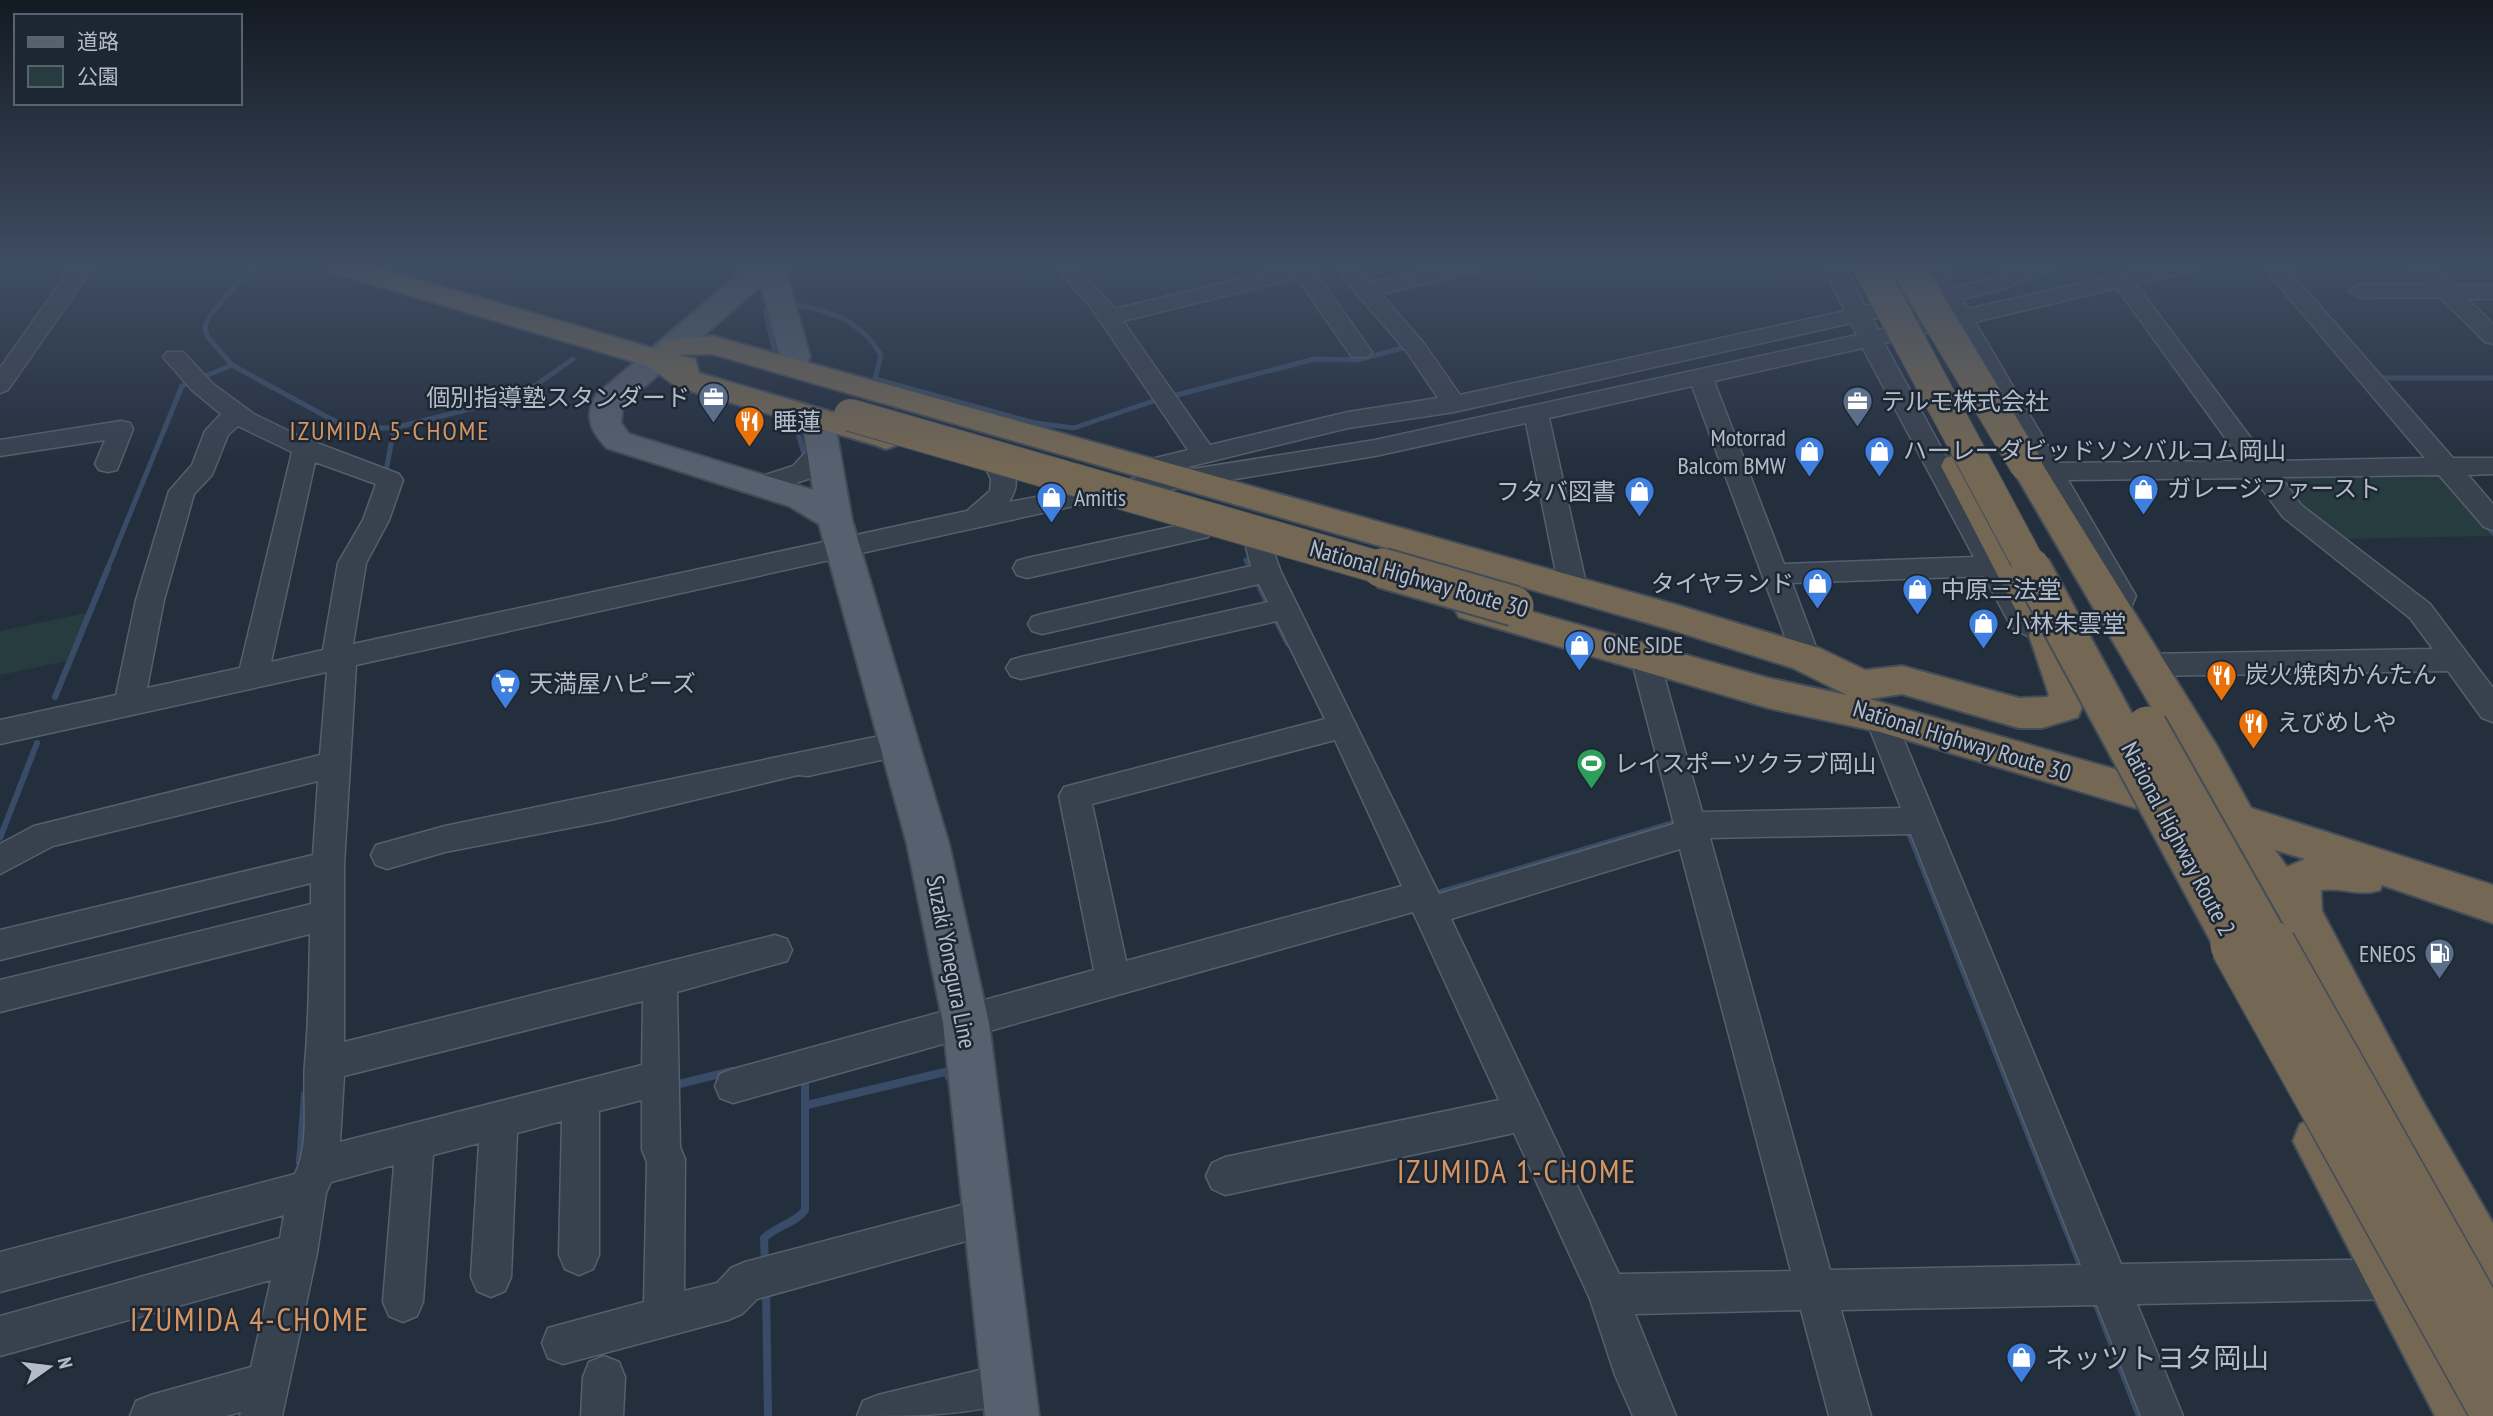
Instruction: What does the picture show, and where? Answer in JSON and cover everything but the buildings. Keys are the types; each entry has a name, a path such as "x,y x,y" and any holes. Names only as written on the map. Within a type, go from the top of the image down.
{"highway":[{"name":"National Highway Route 30","path":"594,332 666,353 839,421 1517,598 2123,776 2493,879"},
{"path":"1887,332 2465,1416"},
{"name":"National Highway Route 2","path":"1904,332 2194,871 2493,1409"},
{"name":"National Highway Route 2","path":"1926,332 2493,1338"},
{"path":"1951,332 2040,468 2116,616 2255,855 2320,953"},
{"path":"1870,701 1805,658 1573,588 1257,499 1194,466 1150,467 713,345 666,353 688,380 839,421 1199,530 1259,567 1645,658 1768,693 1870,701 1902,680 2019,713 2038,715 2064,706 2068,695 2047,635"},
{"name":"National Highway Route 30","path":"2228,805 2493,906"},
{"path":"2493,906 2446,902 2347,872 2313,872 2302,879 2299,895 2301,913 2320,953 2493,1276"}],"main road":[{"path":"690,332 608,401 603,416 605,429 618,441 762,485 817,505 839,533"},
{"path":"789,332 796,356 793,367"},
{"name":"Suzaki Yonegura Line","path":"839,421 839,533 934,871 966,1023 1010,1400"}],"street":[{"path":"0,385 37,332"},
{"path":"1125,332 1167,398 1194,466"},
{"path":"1348,332 1360,352"},
{"path":"1403,332 1472,427"},
{"path":"0,732 339,659 839,533 974,518 1083,495 1194,466 1348,420 1456,404 1782,332"},
{"path":"1863,332 1866,346 2022,621 2047,635"},
{"path":"1257,499 1254,484 1259,473 1291,463 1472,427 1700,376 1866,346 1912,332"},
{"path":"1970,332 2040,468 2493,466"},
{"path":"2160,332 2292,511 2420,611 2493,710"},
{"path":"2330,332 2493,521"},
{"path":"163,1414 265,1399 313,1178 325,1105 322,866 328,766 352,562 386,498 390,480 373,471 305,449 236,414 203,388 175,356"},
{"path":"1700,376 1776,574 1805,658"},
{"path":"1536,413 1573,588"},
{"path":"129,704 150,600 182,491 203,469 217,431 236,414"},
{"path":"762,485 802,472 839,421"},
{"path":"0,448 121,429 108,464"},
{"path":"253,677 305,449"},
{"path":"1194,466 1291,463"},
{"path":"1083,495 1150,467"},
{"path":"974,518 999,499 1004,491 1005,479 1000,471"},
{"path":"1027,568 1199,530"},
{"path":"1776,574 1993,566"},
{"path":"1042,624 1259,567 1277,610 1420,900 1514,1115 1608,1294 1636,1375 1655,1416"},
{"path":"1021,668 1277,610"},
{"path":"1645,658 1850,1416"},
{"path":"2146,665 2456,660"},
{"path":"1870,701 1910,821 2110,1286 2162,1416"},
{"path":"1112,974 1075,796 1336,728"},
{"path":"387,855 445,839 610,807 798,763 808,764 899,744"},
{"path":"0,860 45,835 328,766"},
{"path":"733,1086 966,1023 1112,974 1420,900 1691,828 1910,821"},
{"path":"0,945 322,866"},
{"path":"0,996 311,919"},
{"path":"323,1064 775,950"},
{"path":"660,981 660,1150 666,1159 664,1318"},
{"path":"0,1272 313,1178 660,1086"},
{"path":"579,1255 581,1106"},
{"path":"1225,1176 1514,1115"},
{"path":"491,1277 499,1129"},
{"path":"403,1302 414,1153"},
{"path":"563,1343 728,1300 745,1282 988,1217"},
{"path":"0,1336 297,1252"},
{"path":"1608,1294 2110,1286 2493,1276"},
{"path":"878,1416 1010,1400"}],"green space":[{"path":"2439,475 2492,536 2340,539 2300,510 2280,481 2283,477"},
{"path":"87,613 66,661 0,675 0,631"}],"waterway":[{"path":"206,332 232,365"},
{"path":"770,332 775,353"},
{"path":"863,332 881,355 875,379 1035,423 1074,428 1159,399 1161,402"},
{"path":"1169,393 1173,396 1314,359 1357,360 1407,347"},
{"path":"394,428 510,399 526,392 573,359"},
{"path":"203,377 232,365"},
{"path":"232,365 349,428 394,428"},
{"path":"2376,378 2493,378"},
{"path":"107,570 182,386 188,383"},
{"path":"796,426 804,454"},
{"path":"385,477 394,428"},
{"path":"2485,524 2493,533"},
{"path":"1246,560 1288,644"},
{"path":"55,697 108,568"},
{"path":"0,838 37,743"},
{"path":"1431,895 1677,822"},
{"path":"1907,828 1954,947"},
{"path":"1954,945 2081,1265"},
{"path":"671,1086 732,1071"},
{"path":"807,1105 949,1071 949,1077"},
{"path":"765,1264 764,1238 805,1210 805,1080"},
{"path":"300,1162 305,1095"},
{"path":"766,1288 768,1416"},
{"path":"2096,1302 2140,1416"}],"place":[{"name":"個別指導塾スタンダード","path":"713,425"},
{"name":"テルモ株式会社","path":"1858,429"},
{"name":"睡蓮","path":"750,449"},
{"name":"ハーレーダビッドソンバルコム岡山","path":"1880,478"},
{"name":"Motorrad Balcom BMW","path":"1809,479"},
{"name":"ガレージファースト","path":"2144,516"},
{"name":"フタバ図書","path":"1639,519"},
{"name":"Amitis","path":"1051,525"},
{"name":"タイヤランド","path":"1817,611"},
{"name":"中原三法堂","path":"1918,617"},
{"name":"小林朱雲堂","path":"1983,651"},
{"name":"ONE SIDE","path":"1580,672"},
{"name":"炭火焼肉かんたん","path":"2222,702"},
{"name":"天満屋ハピーズ","path":"506,711"},
{"name":"えびめしや","path":"2254,750"},
{"name":"レイスポーツクラブ岡山","path":"1591,791"},
{"name":"ENEOS","path":"2439,981"},
{"name":"ネッツトヨタ岡山","path":"2022,1385"}],"district":[{"name":"IZUMIDA 5-CHOME","path":"390,431"},
{"name":"IZUMIDA 1-CHOME","path":"1517,1172"},
{"name":"IZUMIDA 4-CHOME","path":"250,1320"}]}
